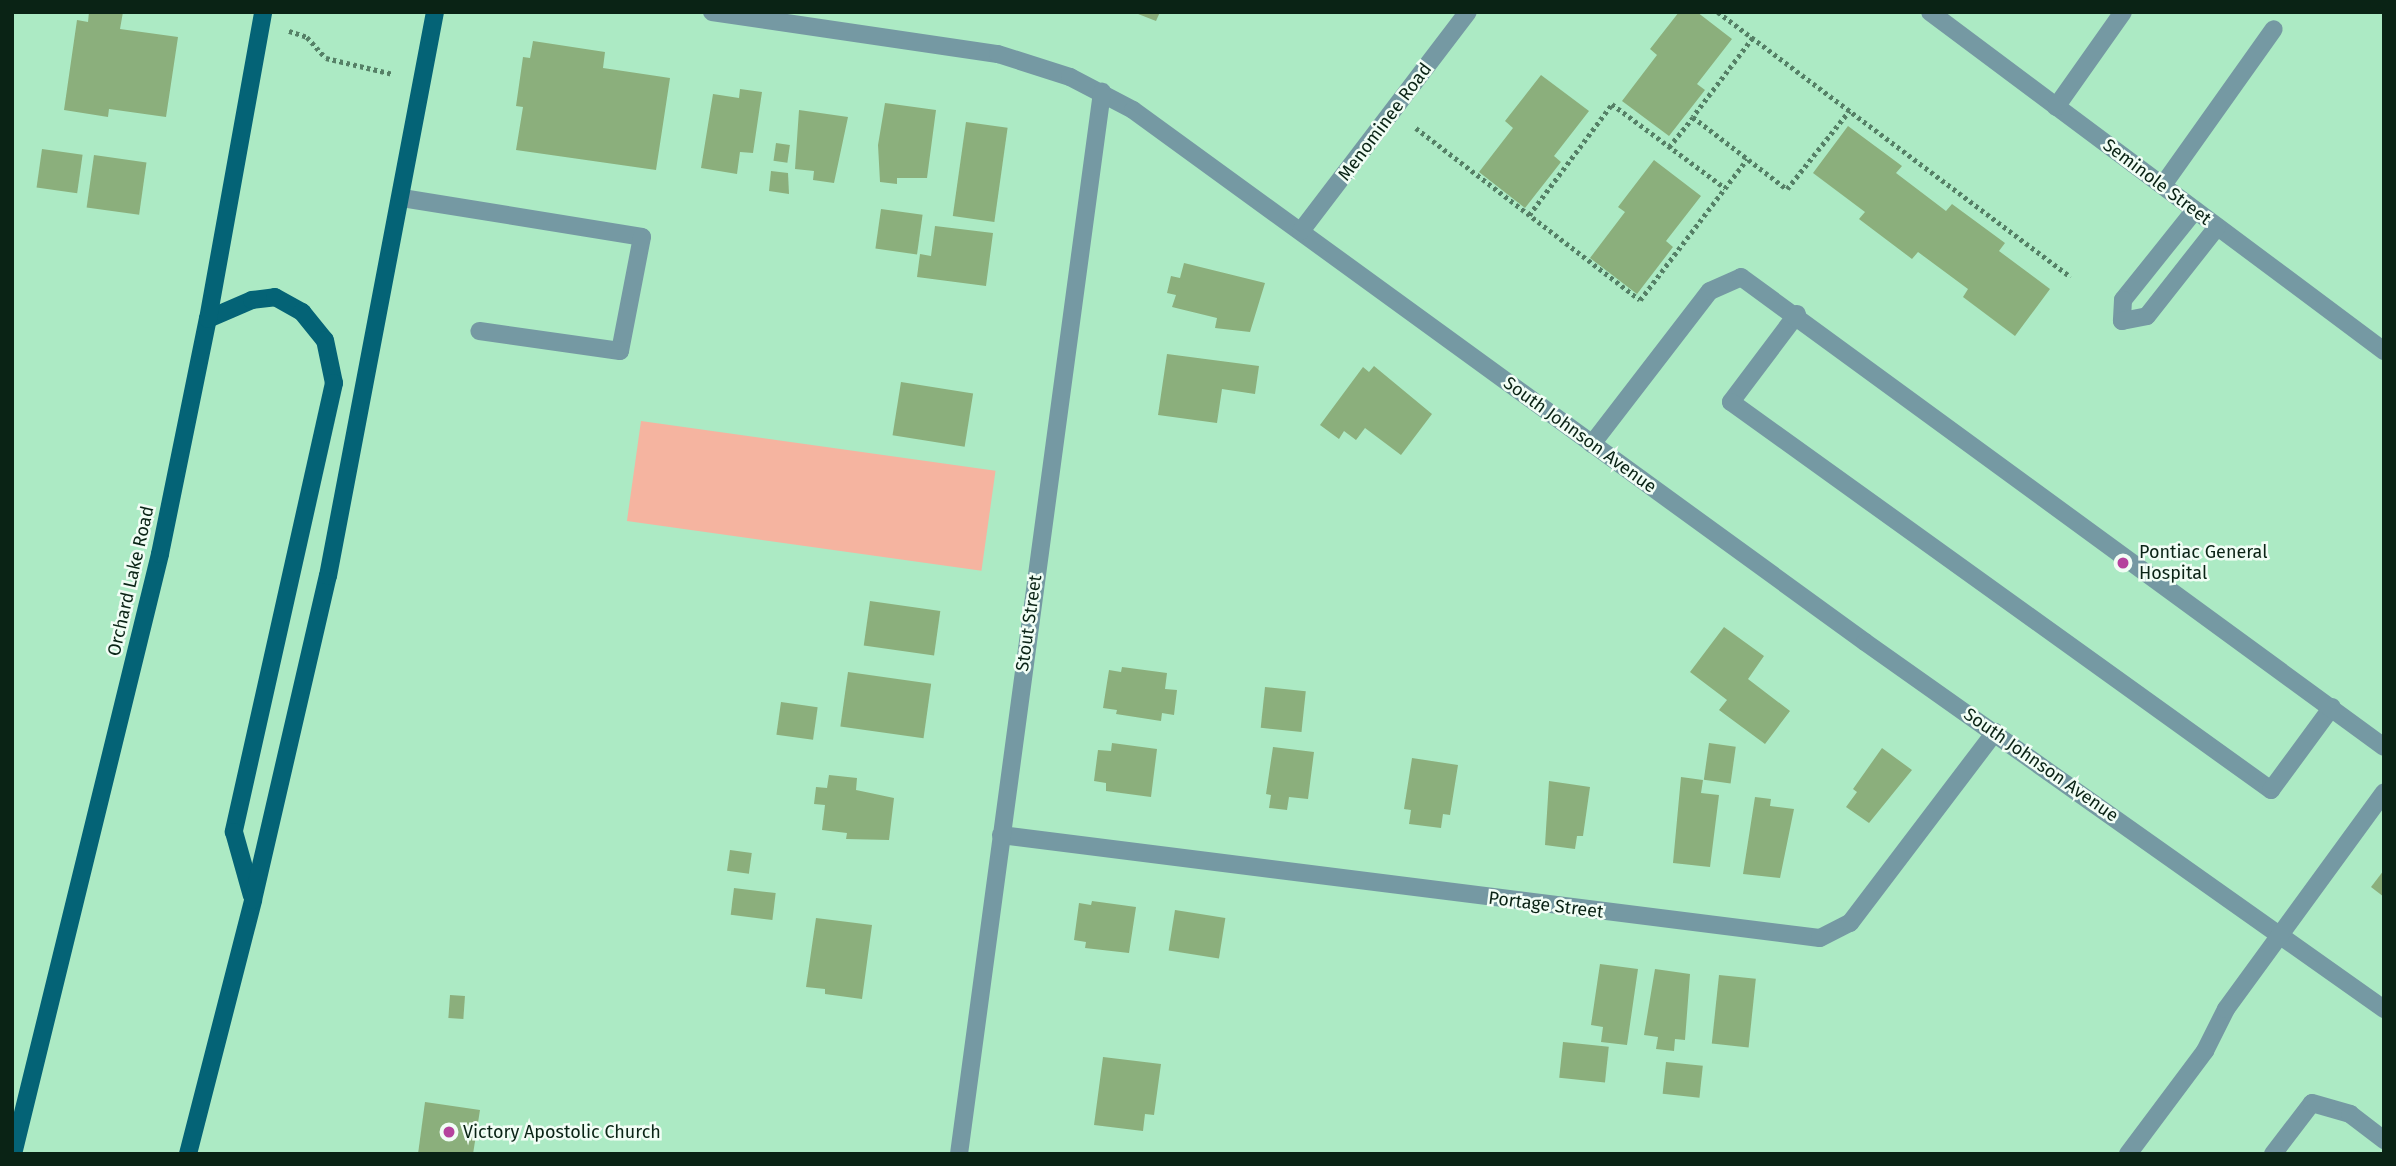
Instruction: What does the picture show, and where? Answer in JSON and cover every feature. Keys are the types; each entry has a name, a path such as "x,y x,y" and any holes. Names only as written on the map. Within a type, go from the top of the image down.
{"main road":[{"name":"Orchard Lake Road","path":"13,1154 160,554 208,319 263,12"},
{"path":"188,1154 253,900 328,576 402,198 435,12"},
{"path":"208,319 253,300 275,297 302,313 325,340 334,383 234,832 253,900"}],"street":[{"name":"South Johnson Avenue","path":"712,12 985,51 1037,65 1102,92 1301,231 1592,444 2384,1009"},
{"name":"Menominee Road","path":"1301,231 1468,12"},
{"name":"Seminole Street","path":"1930,12 2384,351"},
{"path":"2056,107 2123,12"},
{"path":"2163,186 2274,29"},
{"name":"Stout Street","path":"959,1154 1102,92"},
{"path":"402,198 642,237 620,351 479,331"},
{"path":"2195,210 2123,300 2123,321 2147,316 2217,227"},
{"path":"1592,444 1710,291 1741,277 1797,314 2384,747"},
{"path":"1797,314 1731,402 2271,790 2332,707"},
{"name":"Portage Street","path":"1001,835 1820,938 1850,923 1995,732"},
{"path":"2128,1154 2205,1051 2226,1009 2384,792"},
{"path":"2273,1154 2312,1103 2350,1114 2384,1140"}],"path":[{"path":"1718,12 2071,277"},
{"path":"286,30 307,37 326,58 397,75"},
{"path":"1669,147 1753,38"},
{"path":"1529,215 1612,104 1725,188"},
{"path":"1693,117 1787,189 1849,111"},
{"path":"1416,128 1640,300 1747,159"}],"shaded area":[{"path":"641,421 996,471 981,571 627,521"}],"building":[{"path":"89,12 123,12 120,29 178,37 166,117 109,109 108,117 64,110 77,20 88,22"},
{"path":"1133,12 1160,12 1156,21"},
{"path":"1679,12 1697,12 1732,39 1697,84 1705,90 1669,136 1622,101 1657,55 1650,49"},
{"path":"533,41 605,52 603,68 670,78 656,170 516,150 523,107 516,106 523,57 530,58"},
{"path":"1541,75 1589,111 1554,156 1561,162 1525,208 1479,172 1513,128 1505,121"},
{"path":"740,89 762,92 753,153 740,152 737,174 701,168 713,94 739,98"},
{"path":"885,103 936,110 927,178 897,178 897,184 880,182 878,145"},
{"path":"799,110 848,117 834,183 813,180 814,171 795,169"},
{"path":"966,122 1008,128 994,222 953,216"},
{"path":"1848,126 1902,166 1896,173 1946,211 1952,204 2005,243 1999,251 2050,289 2015,336 1963,297 1968,289 1918,252 1912,259 1859,219 1865,212 1813,173"},
{"path":"776,143 790,145 787,163 773,161"},
{"path":"42,149 83,155 77,193 37,188"},
{"path":"94,155 146,162 139,215 87,207"},
{"path":"1654,160 1701,196 1666,241 1673,247 1637,294 1590,258 1625,212 1618,207"},
{"path":"771,171 788,173 789,194 769,191"},
{"path":"881,209 923,215 917,254 875,249"},
{"path":"935,226 993,233 986,286 917,277 920,254 931,256"},
{"path":"1184,263 1265,283 1250,332 1215,328 1217,318 1172,307 1176,295 1167,293 1171,276 1180,278"},
{"path":"1167,354 1259,366 1255,394 1222,389 1217,423 1158,415"},
{"path":"1374,366 1432,414 1401,455 1365,428 1356,440 1344,431 1339,439 1320,425 1363,367 1369,372"},
{"path":"901,382 973,393 965,447 893,435"},
{"path":"870,601 940,611 934,655 864,646"},
{"path":"1724,627 1764,656 1748,679 1790,711 1765,744 1719,710 1727,700 1690,672"},
{"path":"1122,667 1167,673 1165,689 1177,690 1174,715 1162,713 1161,721 1116,714 1117,710 1103,708 1109,670 1121,672"},
{"path":"848,672 931,684 924,738 840,726"},
{"path":"1265,687 1306,691 1301,732 1261,728"},
{"path":"781,702 818,707 813,740 776,735"},
{"path":"1112,743 1157,749 1151,797 1106,791 1106,783 1094,781 1098,750 1111,751"},
{"path":"1709,743 1736,747 1731,783 1704,780"},
{"path":"1273,747 1314,752 1308,799 1289,797 1287,810 1269,808 1271,795 1266,794"},
{"path":"1882,748 1912,770 1869,823 1846,807 1857,792 1853,789"},
{"path":"1412,758 1458,765 1450,815 1443,814 1441,828 1409,824 1411,810 1404,809"},
{"path":"829,775 857,778 856,790 894,798 889,840 846,839 847,833 822,830 825,805 814,804 816,787 827,788"},
{"path":"1681,777 1703,780 1701,793 1719,795 1710,867 1673,863"},
{"path":"1549,781 1590,787 1583,836 1577,836 1575,849 1545,845"},
{"path":"1755,797 1771,799 1770,806 1794,809 1780,878 1743,874"},
{"path":"730,850 752,853 749,874 727,871"},
{"path":"2384,870 2384,897 2371,887"},
{"path":"734,888 776,893 772,920 731,915"},
{"path":"1092,901 1136,907 1129,953 1085,948 1086,942 1074,940 1079,903 1091,905"},
{"path":"1175,910 1225,918 1219,958 1169,950"},
{"path":"816,918 872,925 862,999 825,994 825,989 806,987"},
{"path":"1600,964 1638,969 1627,1045 1601,1042 1603,1027 1591,1025"},
{"path":"1655,969 1690,974 1685,1040 1675,1039 1674,1051 1656,1049 1658,1037 1644,1035"},
{"path":"1719,975 1756,979 1749,1047 1712,1044"},
{"path":"450,995 465,996 463,1019 448,1018"},
{"path":"1563,1042 1609,1047 1605,1083 1559,1078"},
{"path":"1103,1057 1161,1064 1154,1115 1145,1114 1143,1131 1094,1125"},
{"path":"1666,1062 1703,1066 1699,1098 1663,1094"},
{"name":"Victory Apostolic Church","path":"425,1102 480,1110 473,1154 418,1154"}],"place":[{"name":"Pontiac General Hospital","path":"2123,563"},
{"name":"Victory Apostolic Church","path":"449,1132"}]}
